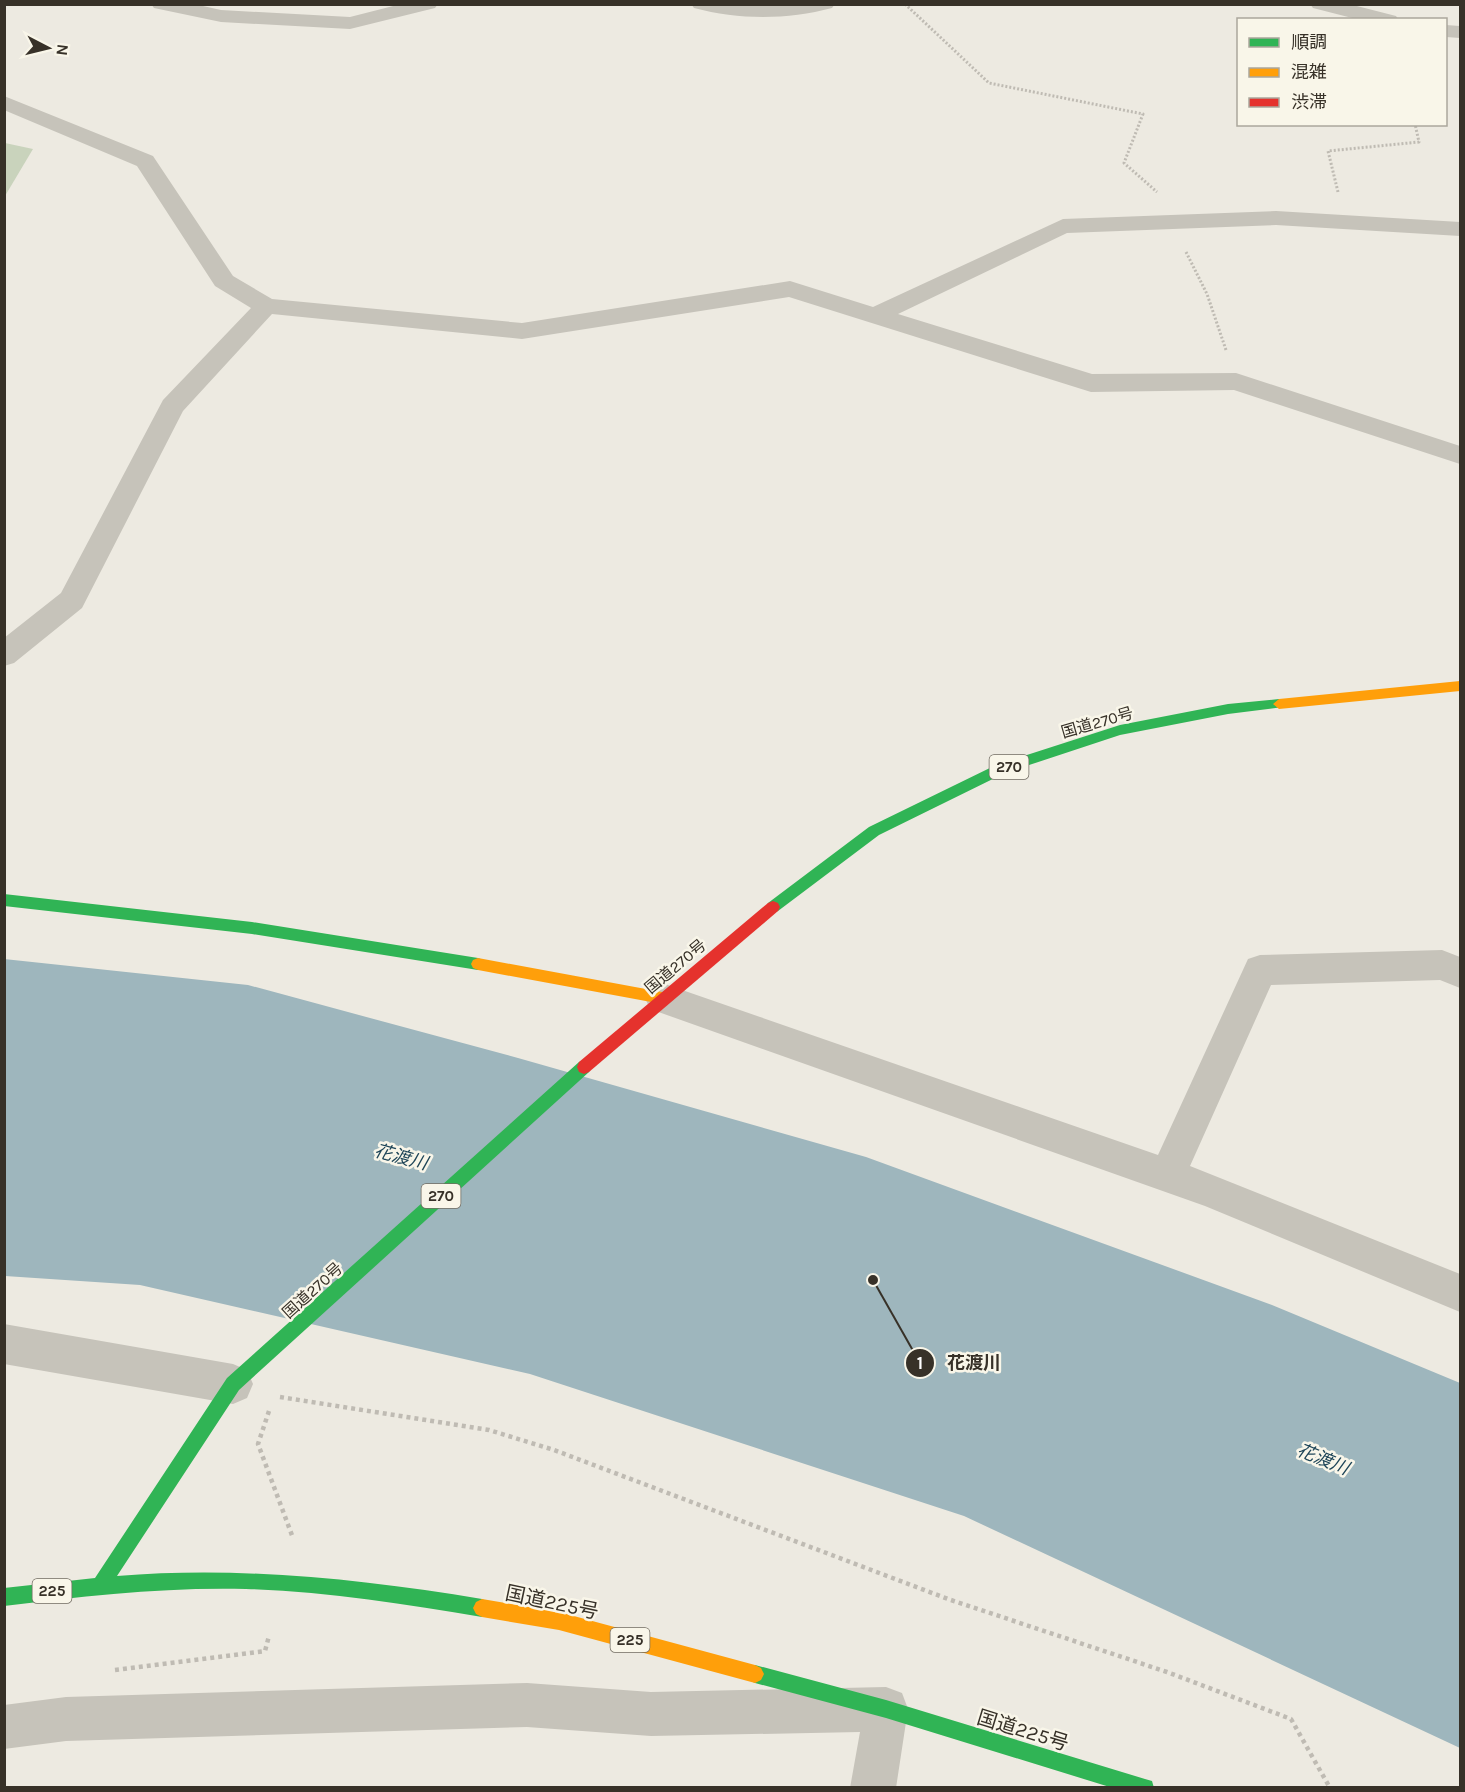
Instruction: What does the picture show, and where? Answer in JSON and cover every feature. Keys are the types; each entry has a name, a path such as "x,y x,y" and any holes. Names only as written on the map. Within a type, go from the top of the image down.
{"main road":[{"name":"国道270号","path":"100,1586 242,1376 631,1024 747,926 874,831 1001,769 1120,730 1228,709 1461,686"},
{"path":"4,900 114,910 511,968 663,998"},
{"name":"国道225号","path":"4,1596 100,1586 214,1580 282,1583 411,1596 559,1620 886,1709 1145,1788"}],"street":[{"path":"162,4 221,16 350,23 428,4"},
{"path":"701,4 806,10 825,4"},
{"path":"1320,4 1380,18"},
{"path":"4,102 145,161 224,281 266,306 522,331 790,289 1091,383 1236,381 1461,455"},
{"path":"874,316 1063,225 1276,218 1461,229"},
{"path":"4,655 72,600 172,406 266,306"},
{"path":"1167,1177 1260,970 1442,965 1461,973"},
{"path":"663,998 1209,1190 1461,1293"},
{"path":"4,1344 242,1376"},
{"path":"4,1727 66,1719 527,1705 651,1714 886,1709 873,1788"}],"path":[{"path":"905,4 989,83 1143,114 1124,163 1181,221 1208,294 1236,381"},
{"path":"1346,222 1328,151 1419,142 1415,126"},
{"path":"242,1376 273,1396 489,1430 554,1450 948,1599 1167,1672 1292,1719 1330,1788"},
{"path":"273,1396 258,1444 293,1538"},
{"path":"112,1671 265,1651 269,1636"}],"green space":[{"path":"4,143 33,149 5,196"}],"water":[{"path":"4,959 248,985 518,1058 866,1157 1272,1305 1460,1383 1460,1748 964,1516 530,1374 140,1285 5,1276"}],"traffic: fast":[{"path":"773,907 874,831 1001,769 1120,730 1228,709 1279,704"},
{"path":"4,900 252,928 478,964"},
{"path":"100,1586 233,1384 584,1067"},
{"path":"4,1597 135,1583 247,1580 315,1584 482,1608"},
{"path":"755,1674 886,1709 1145,1788"}],"traffic: slow":[{"path":"1279,704 1460,686"},
{"path":"478,964 662,998"},
{"path":"482,1608 559,1621 755,1674"}],"traffic: jam":[{"path":"584,1067 773,907"}],"place":[{"name":"花渡川","path":"873,1280"}]}
